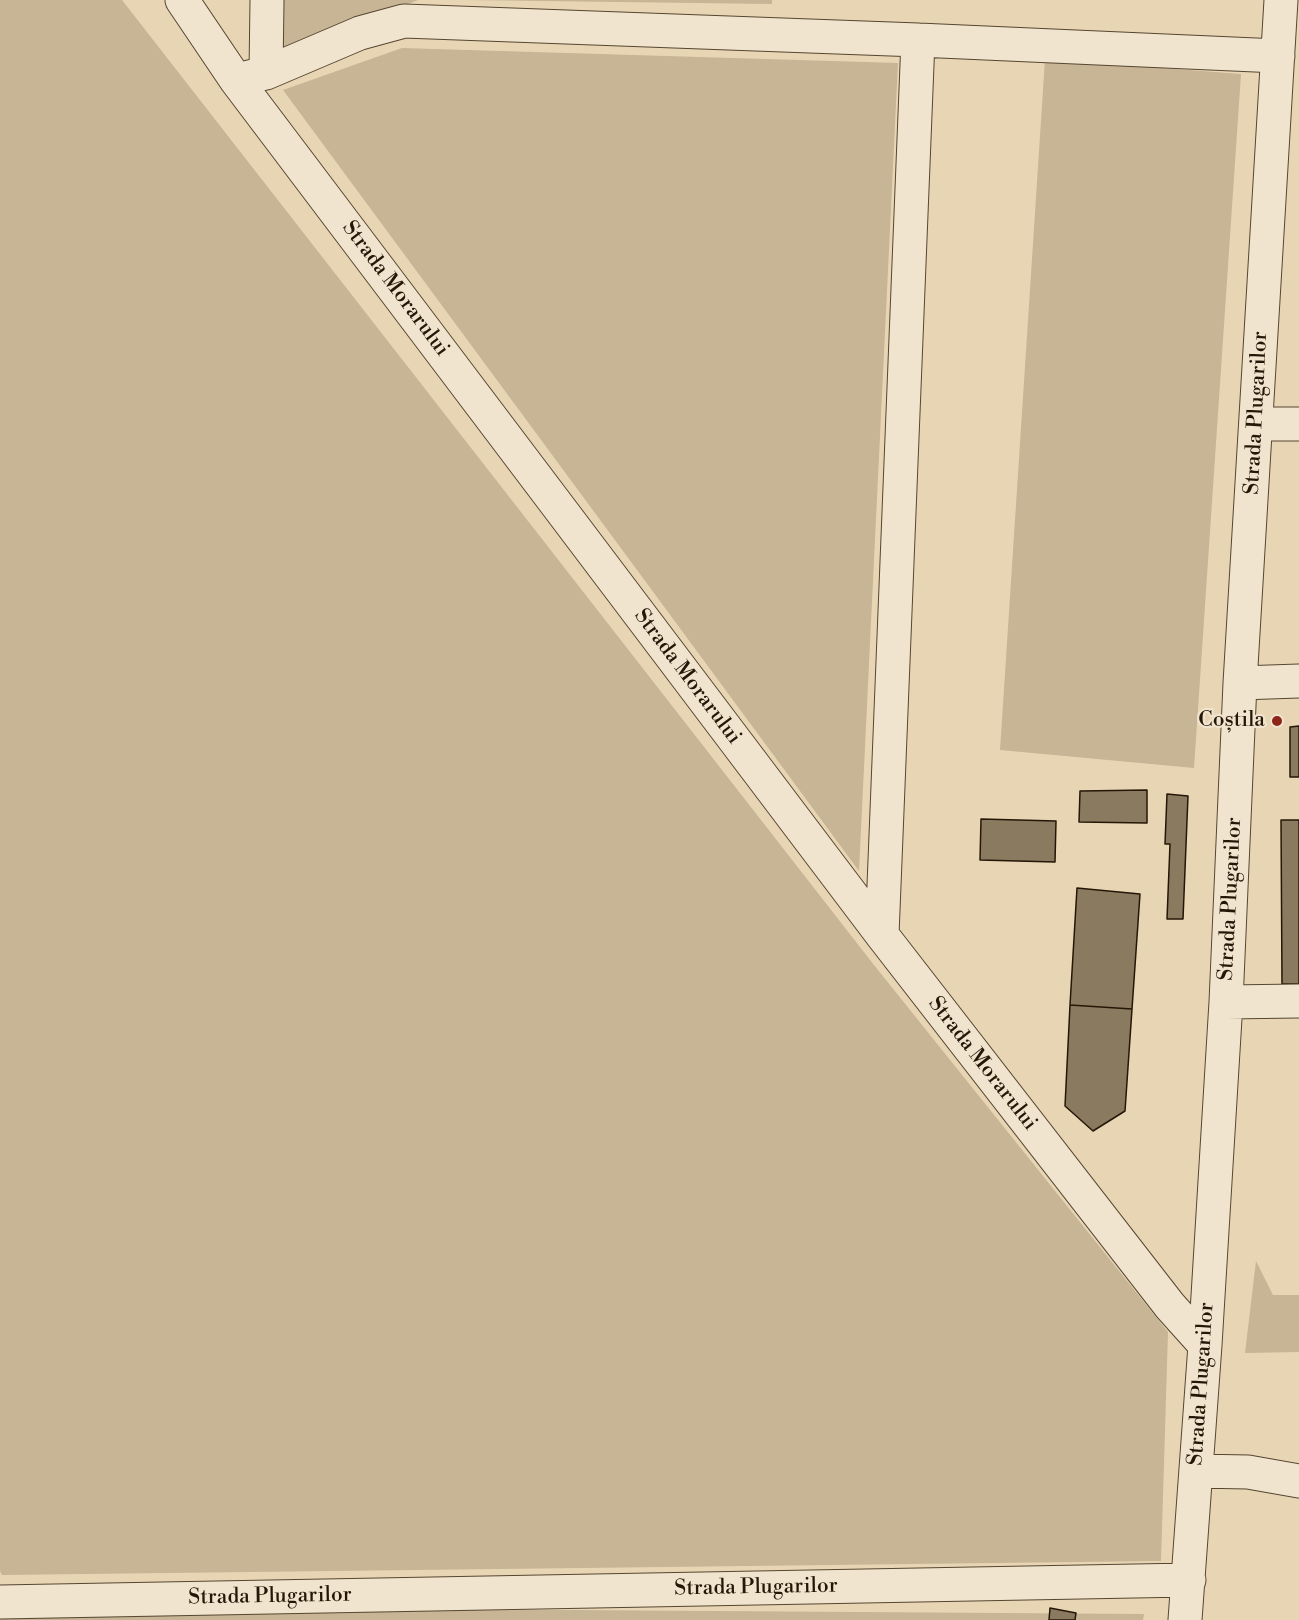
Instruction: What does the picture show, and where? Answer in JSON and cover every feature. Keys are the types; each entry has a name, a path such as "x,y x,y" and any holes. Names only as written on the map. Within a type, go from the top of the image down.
{"street":[{"name":"Strada Morarului","path":"182,0 251,76 882,935 1170,1306 1205,1345"},
{"path":"251,76 267,0"},
{"name":"Strada Plugarilor","path":"0,1602 1189,1580 1226,1002 1240,683 1281,0"},
{"path":"251,76 360,33 405,10 918,40 1278,56"},
{"path":"882,935 918,40"},
{"path":"1256,424 1299,424"},
{"path":"1240,683 1299,681"},
{"path":"1226,1002 1299,1001"},
{"path":"1196,1471 1248,1472 1299,1481"},
{"path":"1185,1620 1189,1580"}],"shaded area":[{"path":"0,0 122,0 874,965 1168,1332 1161,1561 2,1575 0,1571"},
{"path":"281,0 418,0 279,56"},
{"path":"464,0 772,0 772,4"},
{"path":"402,48 898,63 859,871 283,90"},
{"path":"1045,59 1241,74 1194,768 1000,750"},
{"path":"1256,1261 1273,1295 1299,1295 1299,1352 1245,1353"},
{"path":"573,1610 1144,1614 1143,1620 0,1620 0,1611"}],"building":[{"path":"1299,726 1299,777 1290,777 1290,727"},
{"path":"1147,790 1147,823 1079,822 1080,791"},
{"path":"1167,794 1188,796 1183,919 1167,919 1170,844 1165,844"},
{"path":"981,819 1056,821 1055,862 980,860"},
{"path":"1281,820 1299,820 1299,984 1282,984"},
{"path":"1077,888 1140,894 1132,1009 1070,1005"},
{"path":"1070,1005 1132,1009 1125,1111 1093,1131 1065,1106"},
{"path":"1050,1608 1076,1613 1075,1620 1049,1620"}],"place":[{"name":"Coștila","path":"1277,721"}]}
